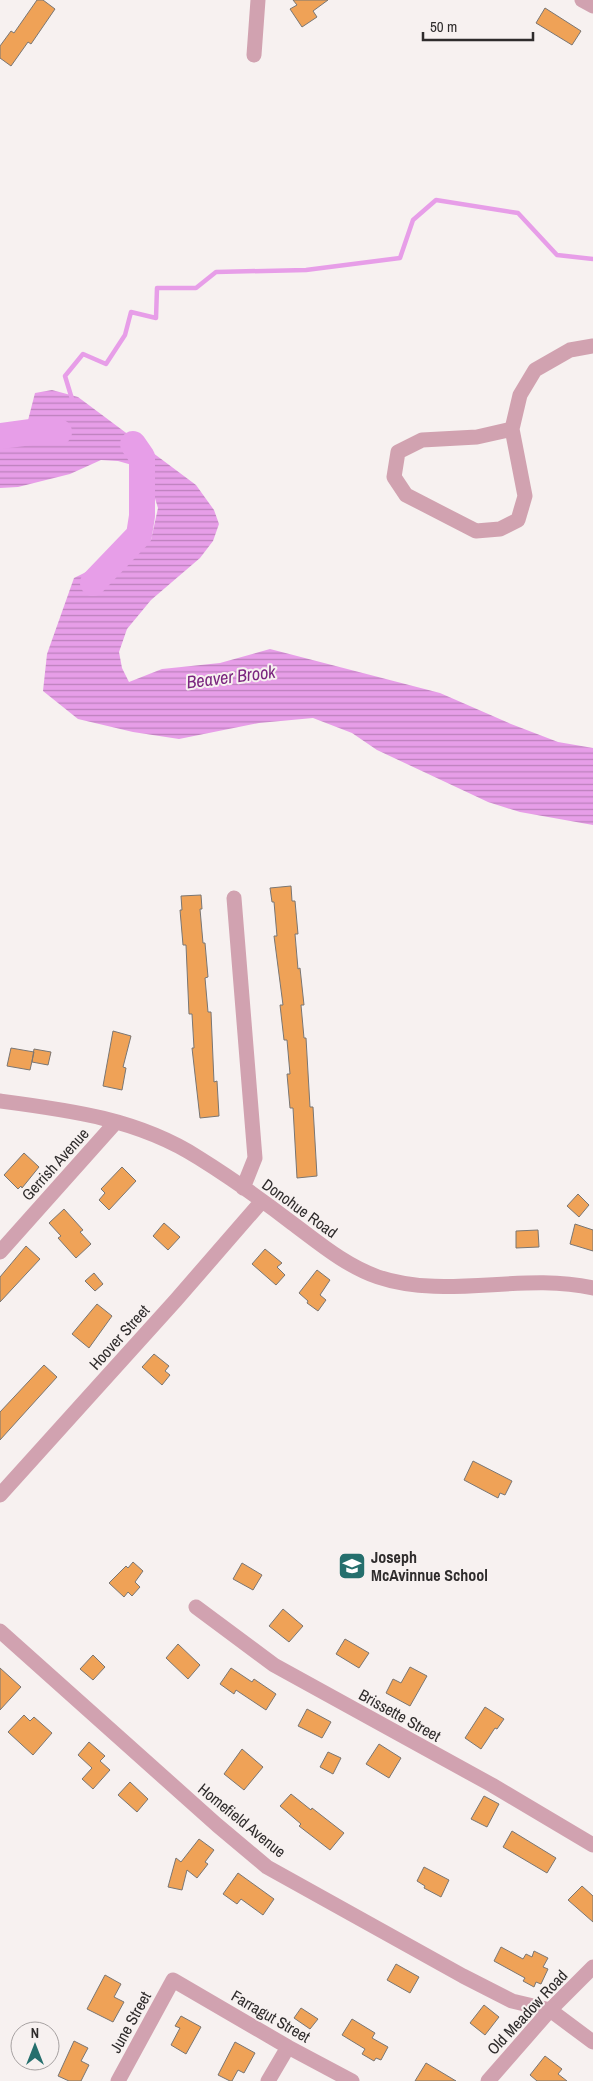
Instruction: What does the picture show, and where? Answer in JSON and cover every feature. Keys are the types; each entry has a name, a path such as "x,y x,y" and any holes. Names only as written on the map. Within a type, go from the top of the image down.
{"street":[{"path":"254,55 258,0"},
{"path":"582,0 593,6"},
{"path":"512,429 477,437 422,440 398,452 394,477 406,495 476,531 500,529 518,520 525,496 512,429 520,396 535,370 570,350 593,346"},
{"path":"234,898 255,1158 243,1188"},
{"name":"Donohue Road","path":"0,1101 66,1110 148,1132 198,1157 342,1259 367,1273 391,1281 439,1286 555,1283 593,1288"},
{"name":"Gerrish Avenue","path":"0,1252 116,1122"},
{"name":"Hoover Street","path":"0,1495 176,1300 262,1201"},
{"name":"Brissette Street","path":"196,1607 274,1665 492,1785 593,1845"},
{"name":"Homefield Avenue","path":"0,1631 217,1825 267,1867 463,1976 512,2001 550,2010"},
{"name":"Old Meadow Road","path":"488,2081 550,2010 593,1967"},
{"name":"Farragut Street","path":"174,1980 288,2047 352,2081"},
{"name":"June Street","path":"118,2081 174,1980"},
{"path":"550,2010 593,2042"},
{"path":"268,2081 288,2047"}],"water":[{"path":"52,390 78,397 196,485 214,510 219,524 213,541 200,558 151,600 127,629 119,652 122,668 129,682 162,669 220,663 270,649 440,693 558,742 593,748 593,825 520,812 488,802 377,750 352,733 313,718 259,723 179,739 133,732 78,719 43,691 47,654 74,578 151,540 158,508 153,492 143,476 132,465 118,461 101,460 70,474 18,487 0,488 0,444 8,443 25,432 35,393"}],"building":[{"path":"37,0 43,0 55,9 31,44 28,42 11,66 0,58 0,46 11,31 14,33"},
{"path":"293,0 328,0 313,11 317,17 302,27 290,9 297,5"},
{"path":"545,8 581,31 572,45 536,23"},
{"path":"291,886 292,901 295,901 298,934 295,934 304,1005 301,1005 304,1038 306,1038 310,1107 313,1107 317,1176 297,1178 293,1108 290,1108 287,1074 290,1074 287,1040 284,1040 280,1005 283,1005 274,936 277,936 274,902 272,902 270,888"},
{"path":"201,895 202,909 200,909 208,977 205,978 208,1012 211,1012 214,1082 217,1081 219,1116 200,1118 192,1048 194,1048 192,1014 189,1014 186,945 183,945 180,910 182,910 181,896"},
{"path":"113,1031 131,1036 123,1067 126,1068 122,1090 103,1086"},
{"path":"11,1048 34,1052 30,1070 7,1066"},
{"path":"34,1049 51,1052 48,1065 32,1062"},
{"path":"24,1153 39,1167 22,1188 21,1186 18,1189 4,1175"},
{"path":"122,1167 136,1181 109,1210 99,1200 105,1193 101,1189"},
{"path":"578,1194 589,1205 579,1217 567,1206"},
{"path":"64,1209 83,1230 80,1232 91,1244 76,1258 58,1238 61,1236 49,1223"},
{"path":"164,1223 180,1237 168,1250 153,1236"},
{"path":"575,1224 593,1230 593,1251 570,1244"},
{"path":"538,1230 539,1247 516,1248 516,1231"},
{"path":"26,1246 40,1259 0,1302 0,1277"},
{"path":"265,1249 282,1263 277,1267 285,1275 276,1285 252,1264"},
{"path":"317,1270 330,1280 320,1295 326,1300 318,1311 307,1303 308,1301 299,1293"},
{"path":"94,1273 103,1284 95,1291 85,1281"},
{"path":"97,1304 112,1316 89,1348 72,1334"},
{"path":"154,1354 169,1366 165,1371 170,1375 162,1385 142,1367"},
{"path":"44,1365 57,1377 0,1440 0,1412"},
{"path":"473,1461 512,1481 505,1495 500,1493 498,1498 464,1480"},
{"path":"133,1562 143,1571 135,1582 140,1587 132,1596 128,1592 124,1597 109,1583 126,1566 128,1568"},
{"path":"242,1563 262,1575 253,1590 233,1579"},
{"path":"283,1609 303,1626 289,1642 269,1626"},
{"path":"345,1639 369,1653 359,1668 336,1654"},
{"path":"178,1644 200,1665 188,1679 166,1658"},
{"path":"93,1655 105,1667 93,1680 80,1669"},
{"path":"410,1667 427,1676 410,1706 386,1693 393,1679 401,1683"},
{"path":"0,1668 21,1687 0,1710"},
{"path":"231,1668 252,1682 254,1679 276,1694 266,1710 236,1690 234,1694 220,1684"},
{"path":"485,1707 504,1719 497,1729 495,1728 481,1749 465,1738"},
{"path":"307,1709 331,1722 322,1738 298,1726"},
{"path":"24,1715 30,1721 34,1717 52,1733 33,1755 8,1732"},
{"path":"89,1742 105,1756 100,1761 110,1770 93,1789 82,1779 92,1768 78,1755"},
{"path":"379,1744 401,1758 389,1778 366,1764"},
{"path":"242,1749 263,1767 244,1790 224,1774"},
{"path":"328,1752 341,1758 333,1774 320,1767"},
{"path":"130,1782 148,1799 137,1812 118,1795"},
{"path":"291,1794 344,1833 330,1850 299,1826 301,1824 280,1806"},
{"path":"484,1796 499,1804 487,1827 471,1819"},
{"path":"512,1831 556,1858 547,1873 503,1847"},
{"path":"199,1839 214,1850 205,1862 208,1864 197,1878 187,1870 182,1890 168,1887 176,1858 181,1862"},
{"path":"424,1867 449,1880 441,1897 424,1888 425,1886 417,1881"},
{"path":"238,1873 274,1899 263,1915 241,1899 237,1904 223,1894"},
{"path":"582,1886 593,1896 593,1922 568,1900"},
{"path":"501,1947 523,1959 526,1954 532,1957 534,1951 548,1958 543,1967 548,1969 541,1984 536,1982 534,1987 523,1981 525,1978 494,1961"},
{"path":"396,1964 419,1977 410,1993 387,1980"},
{"path":"105,1975 121,1984 114,1997 124,2002 113,2022 87,2009"},
{"path":"484,2005 499,2017 485,2035 470,2023"},
{"path":"301,2008 318,2019 310,2029 294,2018"},
{"path":"181,2016 201,2027 186,2054 171,2045 180,2028 175,2026"},
{"path":"352,2019 375,2033 372,2038 388,2047 381,2060 376,2058 374,2061 362,2054 365,2049 342,2035"},
{"path":"74,2041 88,2048 81,2061 89,2065 81,2081 69,2081 58,2076"},
{"path":"235,2042 255,2053 244,2073 238,2070 232,2081 230,2081 218,2075"},
{"path":"545,2056 562,2069 558,2074 567,2081 537,2081 530,2075"},
{"path":"426,2063 456,2081 415,2081"}],"waterway":[{"path":"72,399 65,376 83,354 106,364 125,335 131,312 156,318 157,288 196,288 216,272 306,270 400,258 413,220 436,200 518,213 557,255 593,259"},
{"name":"Beaver Brook","path":"0,436 31,432 59,432"},
{"name":"Beaver Brook","path":"93,583 139,535 142,516 142,457 133,444"}],"place":[{"name":"Joseph McAvinnue School","path":"352,1566"}]}
